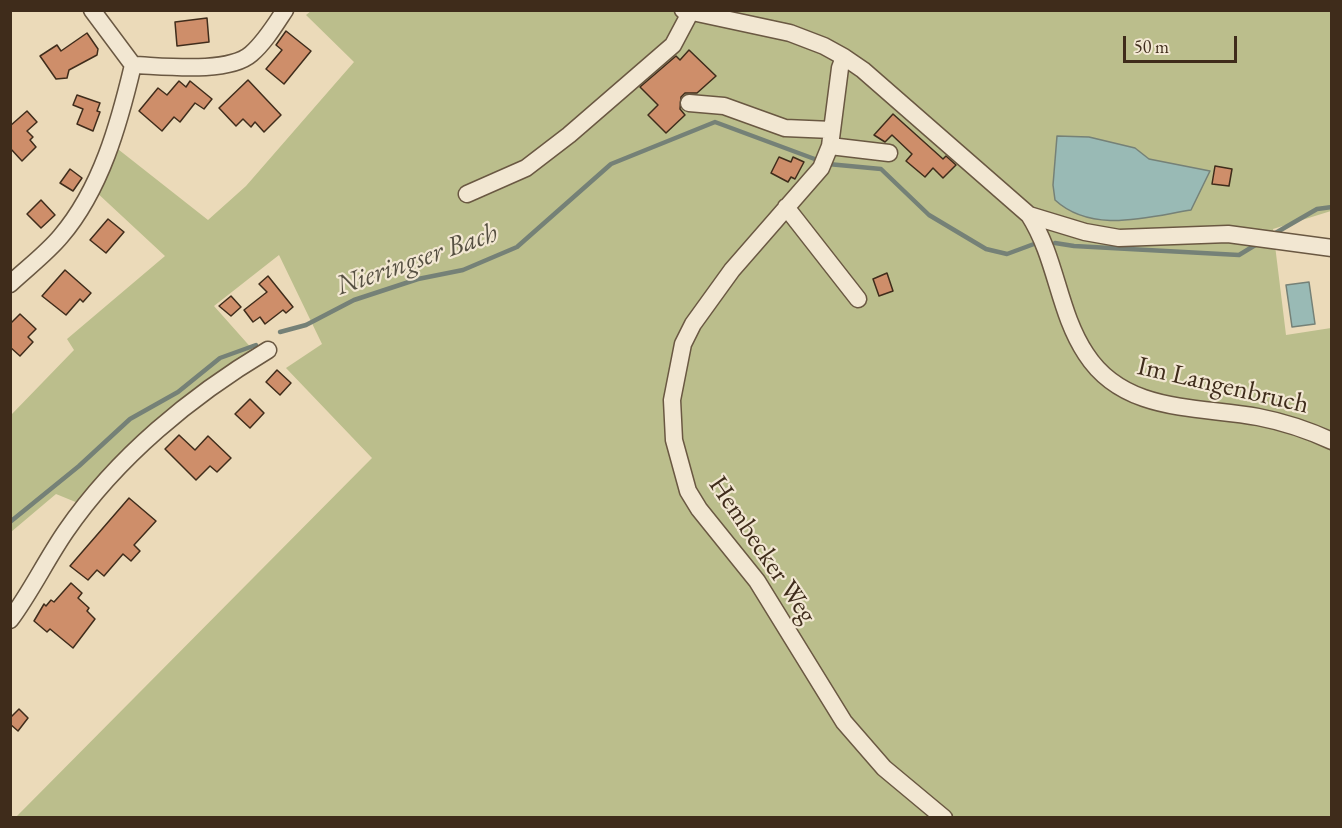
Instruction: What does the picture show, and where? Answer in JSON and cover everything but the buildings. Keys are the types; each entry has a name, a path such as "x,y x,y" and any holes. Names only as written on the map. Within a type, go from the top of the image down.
{"street":[{"path":"10,284 61,236 99,175 124,104 133,65 92,10"},
{"path":"133,65 208,66 238,62 250,56 285,10"},
{"path":"467,194 526,168 569,135 673,45 686,12"},
{"name":"Im Langenbruch","path":"686,12 790,33 824,46 863,70 1029,216 1043,236 1074,330 1084,351 1106,380 1150,400 1259,417 1296,426 1332,441"},
{"path":"827,150 840,68 844,57"},
{"path":"689,103 724,106 785,128 827,150 889,153"},
{"name":"Hembecker Weg","path":"827,150 786,207 732,270 693,324 683,344 672,400 674,440 688,491 699,509 757,580 822,690 855,738 903,785 944,818"},
{"path":"786,207 858,299"},
{"name":"Im Langenbruch","path":"1029,216 1085,232 1119,237 1228,234 1332,248"},
{"path":"10,620 66,531 128,459 212,384 268,350"}],"green space":[{"path":"311,11 1331,11 1331,211 1273,229 1286,335 1331,328 1331,817 16,817 372,458 286,368 322,344 279,255 214,306 254,351 78,503 56,494 11,532 11,415 74,350 67,339 165,256 94,190 114,146 208,220 246,186 354,62 306,15","holes":["1057,136 1135,148 1149,159 1055,200 1053,185"]}],"water":[{"path":"1057,136 1089,137 1135,148 1149,159 1210,171 1191,210 1138,219 1103,220 1086,217 1055,200 1053,185"},
{"path":"1309,282 1315,324 1292,327 1286,285"}],"waterway":[{"name":"Nieringser Bach","path":"280,332 306,325 354,300 418,279 463,270 517,247 611,164 715,122 820,161"},
{"name":"Nieringser Bach","path":"828,164 881,169 929,215 986,249 1007,254 1034,244"},
{"name":"Nieringser Bach","path":"1272,235 1317,209 1332,207"},
{"name":"Nieringser Bach","path":"1055,243 1239,255 1257,244"},
{"name":"Nieringser Bach","path":"10,522 79,466 130,419 178,392 220,358 256,345"}]}
